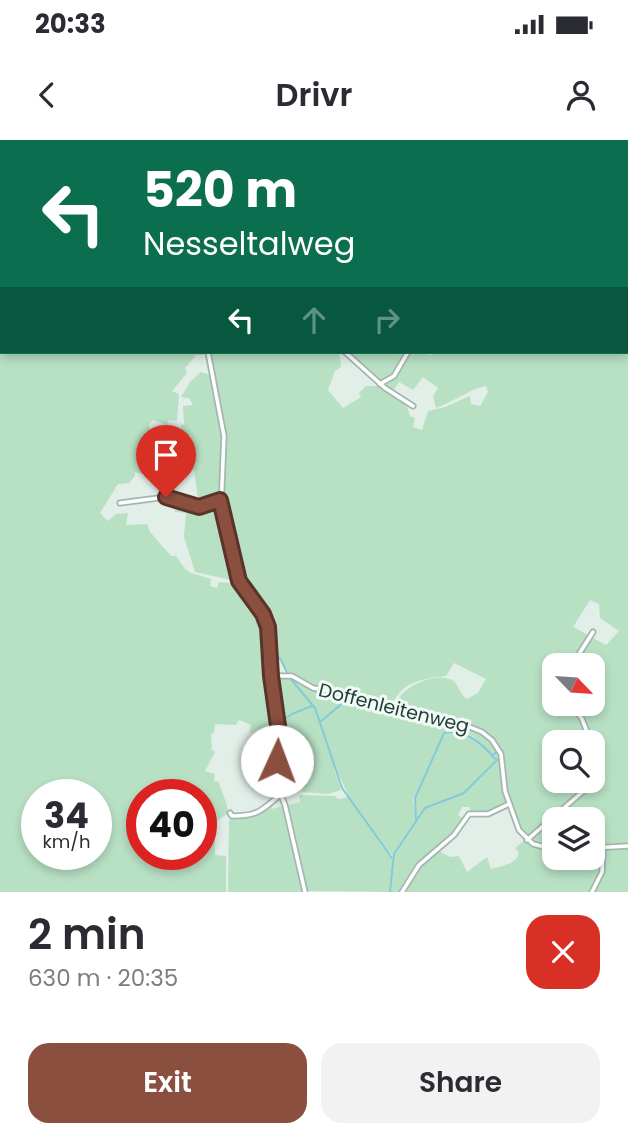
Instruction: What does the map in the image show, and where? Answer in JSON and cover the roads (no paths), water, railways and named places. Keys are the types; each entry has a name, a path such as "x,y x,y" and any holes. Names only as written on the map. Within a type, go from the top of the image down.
{"street":[{"path":"208,354 224,436 220,500 239,581 266,620 279,733 276,777 305,892"},
{"path":"347,354 380,384 413,406"},
{"path":"380,384 394,376 407,354"},
{"path":"120,503 166,497 199,507 220,500"},
{"path":"580,653 593,632"},
{"name":"Doffenleitenweg","path":"271,676 292,676 313,688 347,694 387,710 446,724 466,725 482,732 492,740 501,754 509,804 515,821 527,840"},
{"path":"542,846 527,840 581,793"},
{"path":"230,813 232,816 254,815 280,795"},
{"path":"402,892 419,865 454,835 469,814 488,814 509,804"},
{"path":"605,847 628,846"},
{"path":"592,892 601,870"}],"waterway":[{"path":"238,585 263,618 267,647 281,660 289,677 315,708 342,788 392,858"},
{"path":"320,722 350,697"},
{"path":"280,722 312,706"},
{"path":"416,819 415,798 444,733 452,732 471,737 492,755"},
{"path":"390,892 394,854 425,808 464,793 497,760 492,756 497,752"}]}
